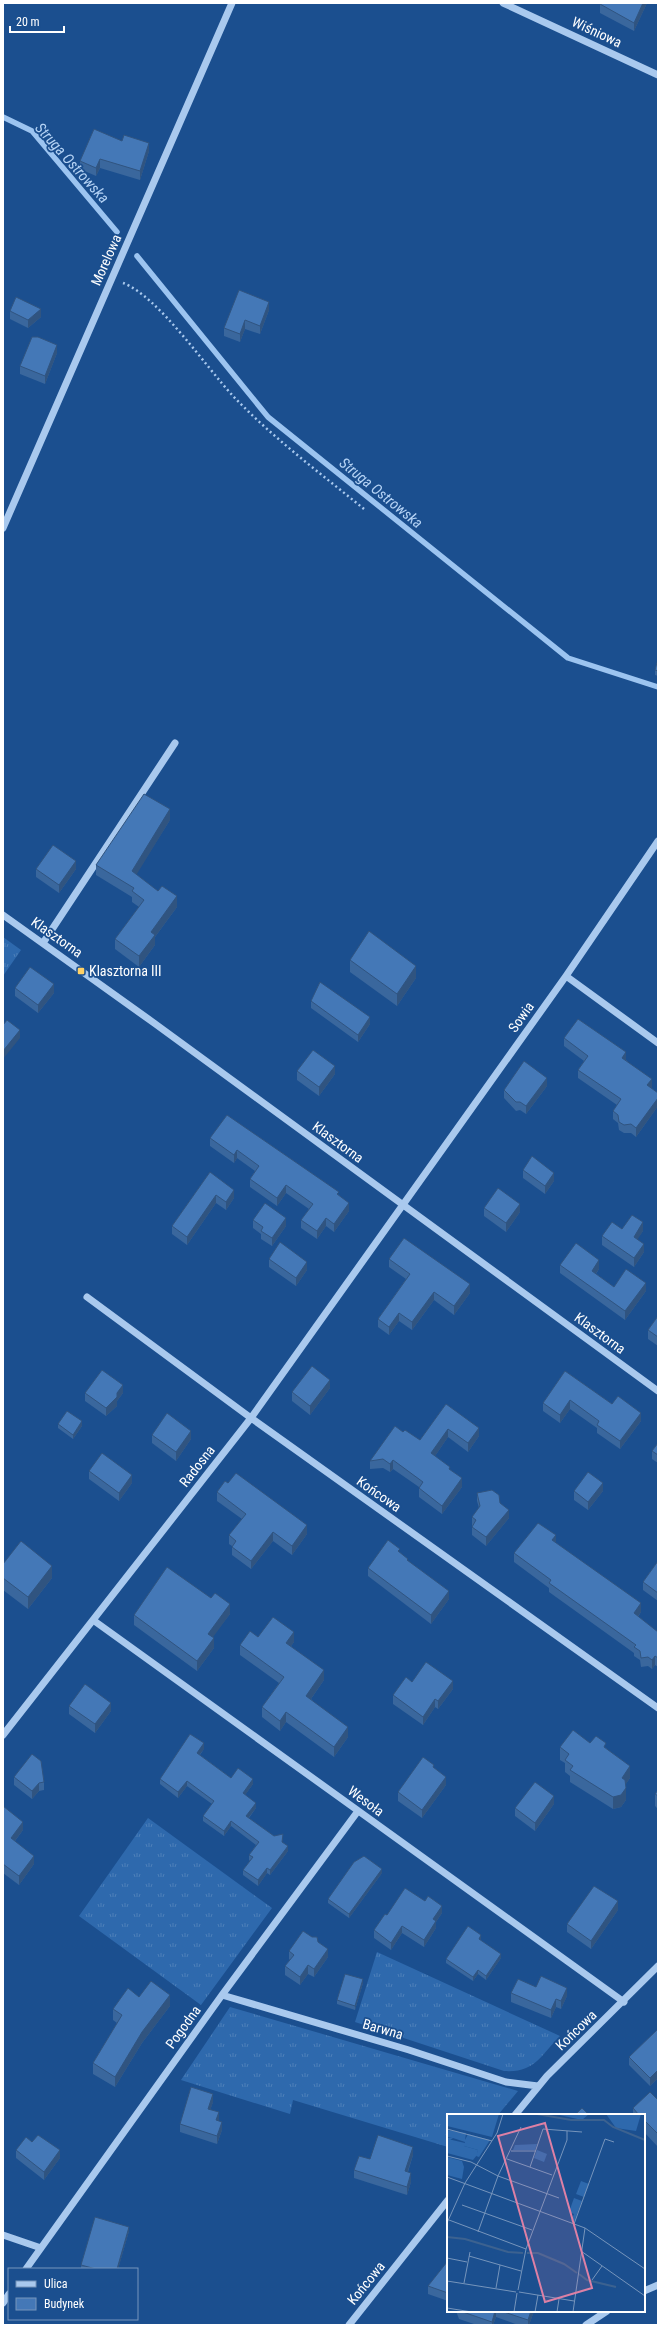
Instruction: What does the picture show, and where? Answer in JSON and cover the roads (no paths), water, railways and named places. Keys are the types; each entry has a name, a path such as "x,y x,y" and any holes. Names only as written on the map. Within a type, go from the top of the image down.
{"street":[{"name":"Morelowa","path":"3,524 112,279 232,3"},
{"name":"Wiśniowa","path":"503,3 658,75"},
{"path":"43,943 175,743"},
{"name":"Sowia","path":"403,1207 566,976 658,842"},
{"name":"Klasztorna","path":"3,915 154,1023 403,1207 658,1391"},
{"path":"566,976 658,1043"},
{"name":"Radosna","path":"3,1735 251,1418 403,1207"},
{"name":"Końcowa","path":"87,1297 251,1418 658,1708"},
{"name":"Wesoła","path":"93,1620 624,2002"},
{"name":"Pogodna","path":"27,2268 222,1995 358,1811"},
{"name":"Końcowa","path":"516,2114 538,2086 624,2002 658,1966"},
{"name":"Barwna","path":"222,1995 409,2050 506,2082 538,2086"},
{"name":"Końcowa","path":"349,2325 447,2201"},
{"path":"3,2235 41,2248"},
{"path":"645,2291 658,2285"},
{"path":"586,2325 606,2312"}],"waterway":[{"name":"Struga Ostrowska","path":"3,117 32,131 117,232"},
{"name":"Struga Ostrowska","path":"137,256 268,417 568,658 658,687"}],"place":[{"name":"Klasztorna III","path":"81,971"}]}
